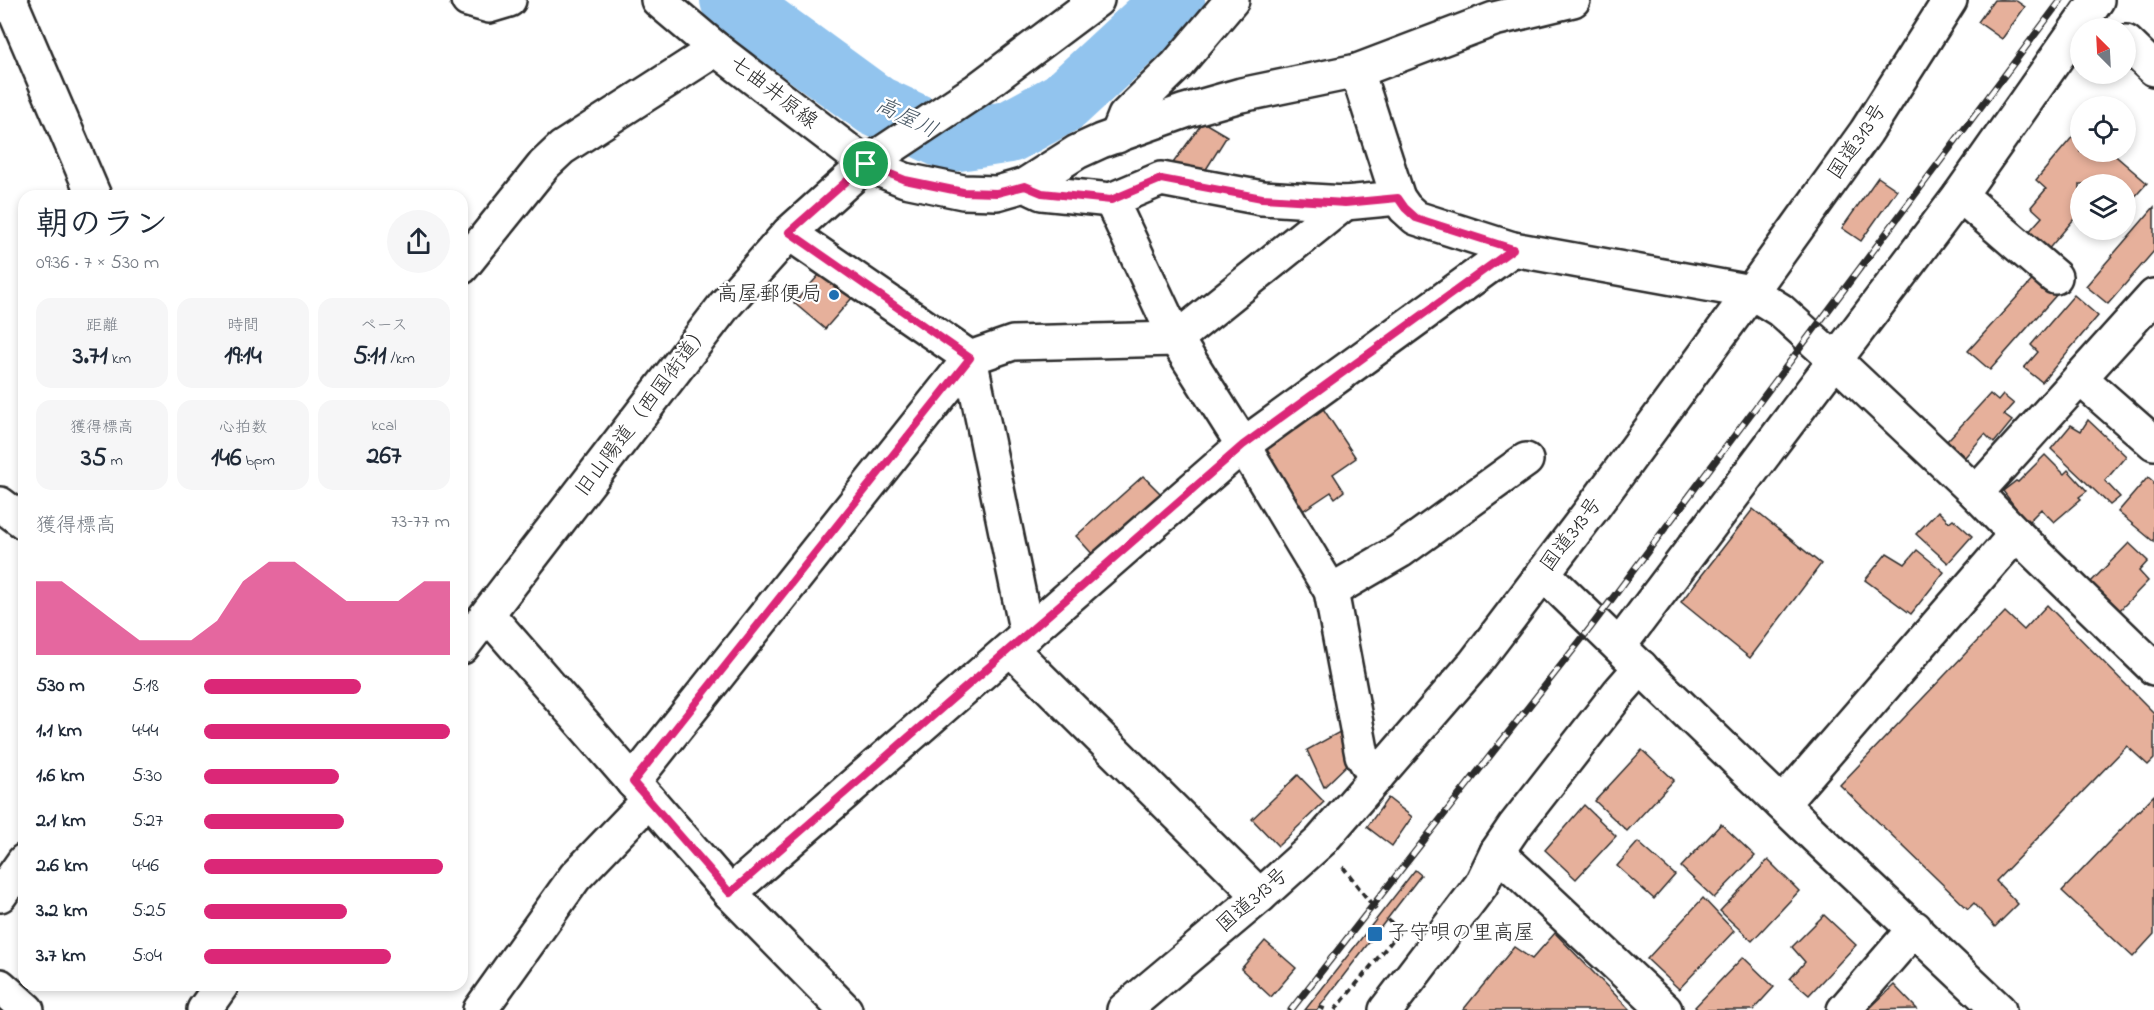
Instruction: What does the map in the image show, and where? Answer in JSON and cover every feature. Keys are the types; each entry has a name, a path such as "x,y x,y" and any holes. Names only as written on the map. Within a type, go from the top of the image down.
{"main road":[{"path":"10,0 91,190"},
{"path":"468,0 489,6 509,0"},
{"name":"七曲井原線","path":"658,0 716,49 905,180 963,192 997,193 1025,186"},
{"path":"872,159 977,90 1097,0"},
{"path":"1117,136 1125,116 1177,65 1232,0"},
{"path":"1025,186 1077,152 1185,111 1241,95 1358,71 1494,19 1573,0"},
{"name":"国道313号","path":"1124,1010 1260,896 1321,841 1474,663 1751,292 1866,132 1950,0"},
{"path":"1386,1010 1481,885 1497,852 1514,827 1620,690 1630,656 1834,359 1960,195 2091,10"},
{"path":"468,260 544,165 562,148 716,49"},
{"path":"2136,52 2154,69"},
{"path":"1358,71 1398,198 1416,218 1513,249 1751,292 1780,310 1834,359 2153,663"},
{"name":"旧山陽道（西国街道）","path":"471,631 724,306 789,232 872,159"},
{"path":"1025,186 1042,193 1111,200 1161,179 1262,198 1345,203 1398,198"},
{"path":"1960,195 2055,277"},
{"path":"1111,200 1176,339 1243,445 1330,591 1362,755 1376,778"},
{"path":"480,1010 575,877 970,358 1013,343 1176,339 1345,203"},
{"path":"789,232 970,358 1019,642 1260,896"},
{"path":"730,893 1243,445 1513,249"},
{"path":"1976,493 2154,296"},
{"path":"2080,378 2154,443"},
{"path":"1330,591 1400,551 1526,460"},
{"path":"0,504 18,518"},
{"path":"1782,804 2016,534"},
{"path":"1543,573 1999,1010"},
{"path":"471,631 641,791 730,893 845,1010"},
{"path":"1497,852 1665,1010"},
{"path":"0,895 18,870"},
{"path":"1844,1010 1915,928"},
{"path":"0,986 27,1010"},
{"path":"204,1010 217,991"}],"path":[{"path":"1341,864 1377,910"},
{"path":"1388,920 1406,936"},
{"path":"1335,1010 1400,931"},
{"path":"1319,1007 1328,1010"}],"building":[{"path":"1994,0 2015,0 2025,7 2002,39 1978,22"},
{"path":"1203,122 1227,136 1200,179 1173,163"},
{"path":"2070,140 2070,162 2123,162 2147,183 2136,195 2136,174 2070,174 2070,224 2046,252 2026,235 2042,217 2031,207 2046,189 2036,180"},
{"path":"1878,177 1897,190 1861,241 1842,228"},
{"path":"2154,207 2154,251 2108,304 2086,286 2126,240 2136,240 2136,228"},
{"path":"827,266 858,291 825,329 794,303"},
{"path":"2037,275 2058,293 1990,370 1968,351"},
{"path":"2074,295 2098,316 2042,382 2024,368 2038,352 2031,345"},
{"path":"1990,394 1998,401 2003,395 2014,404 2004,415 2012,421 1994,443 1985,434 1965,457 1947,441"},
{"path":"1322,407 1356,458 1333,474 1344,491 1335,498 1331,492 1298,514 1256,451"},
{"path":"2088,420 2126,456 2105,481 2120,497 2110,505 2051,449 2071,425 2081,431"},
{"path":"2045,455 2064,474 2068,470 2087,491 2054,522 2041,509 2027,523 2003,491 2016,481 2018,482"},
{"path":"1143,476 1163,496 1095,557 1076,536"},
{"path":"2148,477 2154,482 2154,542 2118,512"},
{"path":"1753,509 1821,564 1750,658 1681,602"},
{"path":"1938,511 1949,522 1953,519 1972,536 1948,563 1916,534"},
{"path":"2129,543 2148,561 2139,571 2148,581 2117,613 2088,585"},
{"path":"1917,550 1944,572 1911,614 1865,580 1887,553 1905,564"},
{"path":"2047,605 2154,713 2154,759 2148,765 2127,746 1996,881 2018,904 1995,927 1974,903 1968,909 1840,785 2005,612 2024,630"},
{"path":"1345,729 1354,758 1324,787 1307,750"},
{"path":"1642,750 1674,780 1627,831 1595,801"},
{"path":"1298,775 1324,802 1278,846 1252,819"},
{"path":"2154,795 2154,934 2133,957 2062,891"},
{"path":"1388,798 1412,817 1392,846 1367,827"},
{"path":"1584,805 1616,836 1576,879 1545,850"},
{"path":"1721,824 1755,856 1714,898 1681,867"},
{"path":"1638,842 1675,875 1654,899 1617,866"},
{"path":"1768,860 1799,891 1752,941 1720,911"},
{"path":"1415,870 1421,875 1317,1010 1305,1010"},
{"path":"1703,898 1734,931 1679,989 1647,959"},
{"path":"1824,915 1856,945 1809,995 1790,979 1805,962 1792,947"},
{"path":"1555,933 1630,1010 1463,1010 1514,947 1532,959"},
{"path":"1265,941 1296,968 1271,997 1241,969"},
{"path":"1743,957 1774,987 1753,1010 1698,1010 1695,1007"},
{"path":"1894,985 1917,1009 1868,1010"}],"waterway":[{"name":"高屋川","path":"731,0 876,106 951,141 1009,132 1064,102 1174,0"}],"railway":[{"path":"1291,1010 1591,627 2061,0"}],"place":[{"name":"高屋郵便局","path":"834,295"},
{"name":"子守唄の里高屋","path":"1375,934"}],"route":[{"path":"866,164 905,180 963,192 997,193 1025,186 1042,193 1111,200 1161,179 1262,198 1345,203 1398,198 1416,218 1513,249 1243,445 730,893 633,782 970,358 789,232 866,164"}]}
